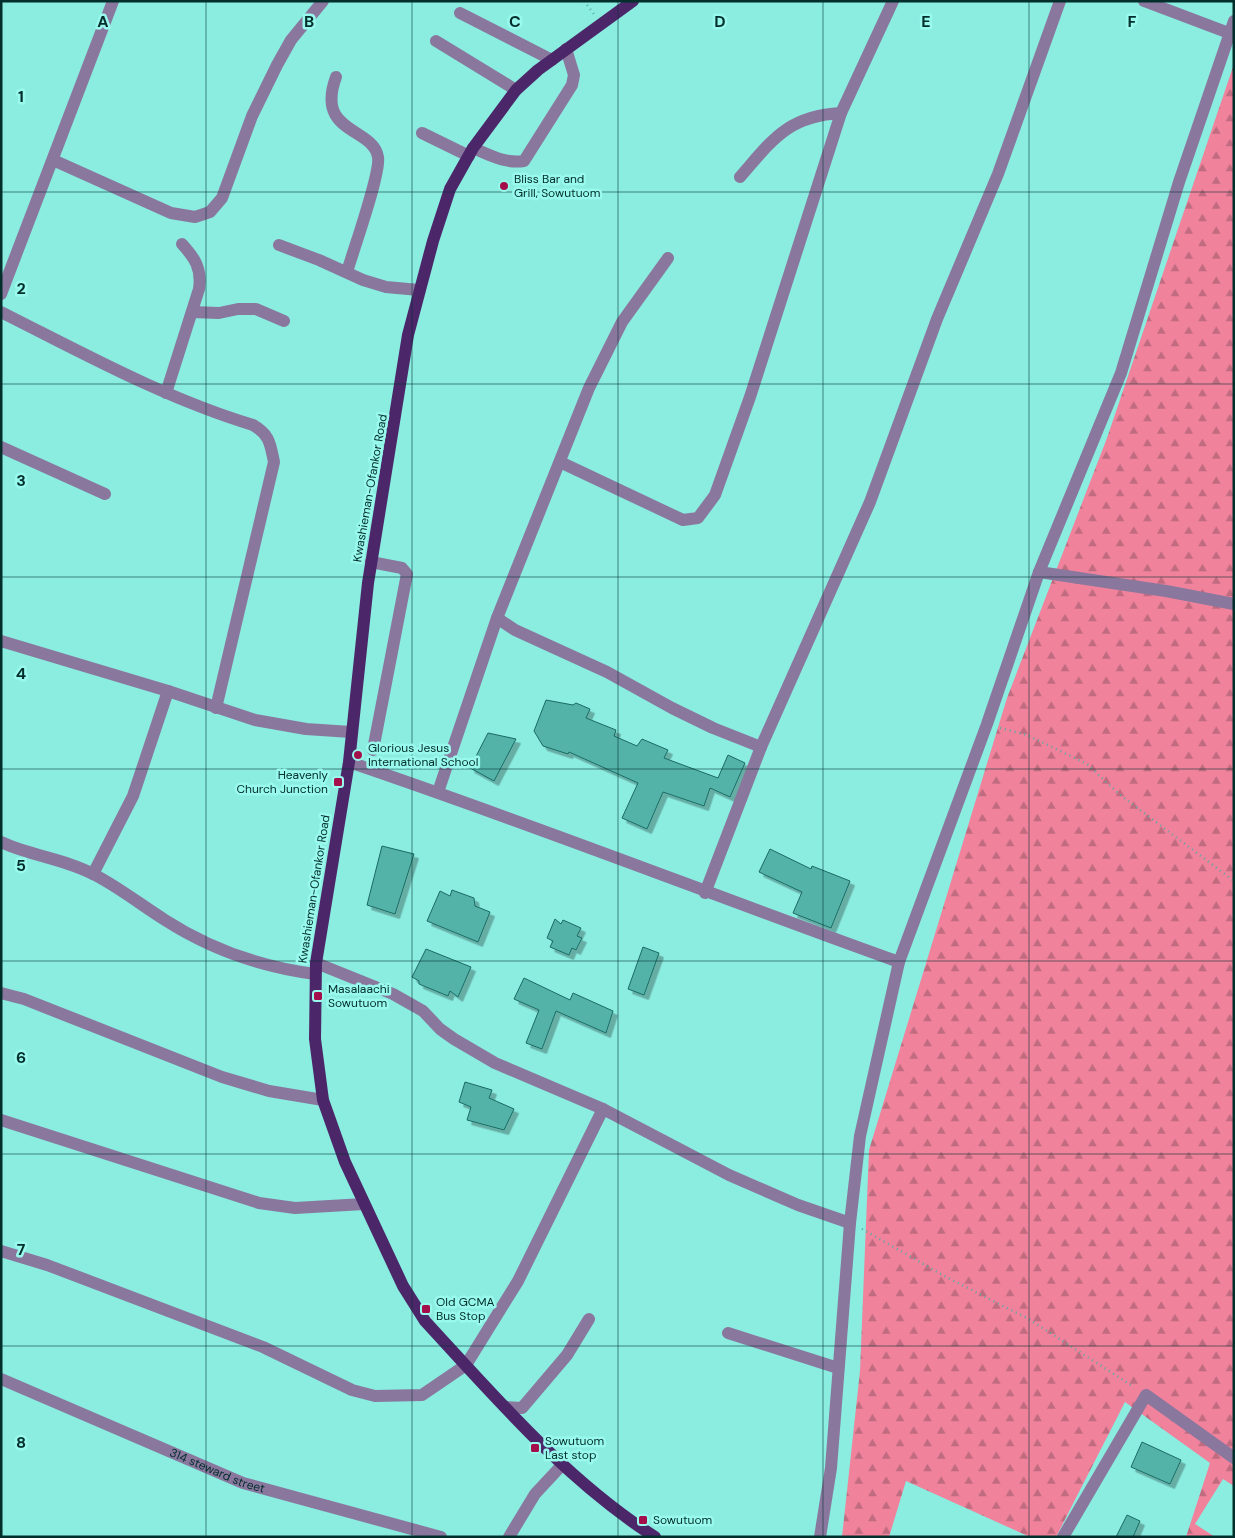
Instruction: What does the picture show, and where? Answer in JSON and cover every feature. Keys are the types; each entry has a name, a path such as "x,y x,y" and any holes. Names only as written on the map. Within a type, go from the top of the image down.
{"main road":[{"name":"Kwashieman-Ofankor Road","path":"633,1 566,49 516,90 471,152 450,189 419,290 408,335 371,562 349,762 315,969 315,1039 323,1100 345,1162 403,1286 425,1321 505,1408 562,1465 655,1537"}],"street":[{"path":"1,294 113,1"},
{"path":"53,160 171,213 195,217 210,212 222,198 252,116 286,48 323,1"},
{"path":"560,462 682,520 698,518 706,510 715,495 750,397 841,113 892,1"},
{"path":"705,893 761,747 870,502 937,319 998,174 1060,1"},
{"path":"820,1537 830,1468 850,1222 860,1136 898,962 987,724 1039,572 1121,373 1179,182 1232,30 1144,1"},
{"path":"460,13 552,60"},
{"path":"436,41 516,90"},
{"path":"422,133 471,152 513,163 524,161 572,85 574,75 566,49"},
{"path":"336,78 331,100 338,117 346,128 375,148 378,156 376,174 347,272"},
{"path":"740,177 764,148 784,131 806,118 819,114 841,113"},
{"path":"166,393 202,276 195,258 182,244"},
{"path":"279,245 363,280 386,287 419,290"},
{"path":"438,792 497,618 606,351 622,322 668,258"},
{"path":"192,312 219,313 238,309 256,309 284,321"},
{"path":"1,312 117,371 166,393 253,425 264,431 270,443 274,462 216,708"},
{"path":"1,447 105,494"},
{"path":"371,562 402,568 407,574 373,750"},
{"path":"1039,572 1166,591 1234,604"},
{"path":"497,618 515,630 607,672 672,708 713,728 761,747"},
{"path":"1,641 168,691 255,720 306,729 352,732"},
{"path":"93,874 133,796 168,691"},
{"path":"349,762 438,792 705,893 898,962"},
{"path":"1,842 93,874 132,896 166,921 219,949 267,966 315,969 393,994 423,1010 440,1029 495,1063 603,1109 729,1175 798,1205 850,1222"},
{"path":"1,994 24,1000 222,1077 269,1091 323,1100"},
{"path":"1,1251 47,1265 263,1347 352,1390 375,1396 422,1395 466,1365 518,1281 603,1109"},
{"path":"1,1120 259,1203 295,1208 364,1204"},
{"path":"505,1408 522,1408 567,1355 589,1319"},
{"path":"728,1334 838,1368"},
{"name":"314 steward street","path":"1,1379 243,1482 441,1537"},
{"path":"1063,1537 1146,1395 1234,1458"},
{"path":"509,1537 534,1494 562,1465"}],"path":[{"path":"987,724 1027,735 1087,764 1119,794 1234,881"},
{"path":"850,1222 948,1278 1027,1318 1146,1395"}],"green space":[{"path":"1234,64 1234,1486 1223,1479 1195,1524 1215,1537 1186,1537 1210,1463 1125,1402 1056,1537 1030,1537 906,1481 889,1537 842,1537 860,1371 869,1150 1007,698 1107,438"}],"building":[{"path":"546,700 573,705 576,703 590,709 586,718 616,730 614,736 637,746 642,739 668,750 664,758 718,778 728,755 745,763 730,797 710,788 704,806 663,792 647,829 622,818 638,783 569,752 568,754 543,746 534,731"},
{"path":"488,733 516,739 494,781 470,768"},
{"path":"382,846 414,854 395,914 367,905"},
{"path":"770,849 811,869 812,866 850,881 831,928 793,913 802,892 759,872"},
{"path":"452,890 474,898 475,906 490,912 478,942 427,921 440,891 450,896"},
{"path":"555,919 561,924 563,920 581,928 577,936 582,938 576,950 572,948 569,955 550,947 553,941 547,938"},
{"path":"643,947 659,953 644,995 628,989"},
{"path":"426,949 471,967 458,997 450,991 448,996 419,984 419,981 412,977"},
{"path":"524,978 570,1000 573,993 613,1011 606,1033 556,1011 542,1049 526,1043 539,1010 514,999"},
{"path":"465,1082 492,1090 489,1098 514,1109 504,1130 467,1120 471,1107 459,1102"},
{"path":"1142,1442 1181,1460 1170,1484 1131,1467"},
{"path":"1127,1515 1140,1521 1133,1537 1116,1537"}],"place":[{"name":"Bliss Bar and Grill, Sowutuom","path":"504,186"},
{"name":"Glorious Jesus International School","path":"358,755"},
{"name":"Heavenly Church Junction","path":"338,782"},
{"name":"Masalaachi Sowutuom","path":"318,996"},
{"name":"Old GCMA Bus Stop","path":"426,1309"},
{"name":"Sowutuom Last stop","path":"535,1448"},
{"name":"Sowutuom","path":"643,1520"}]}
